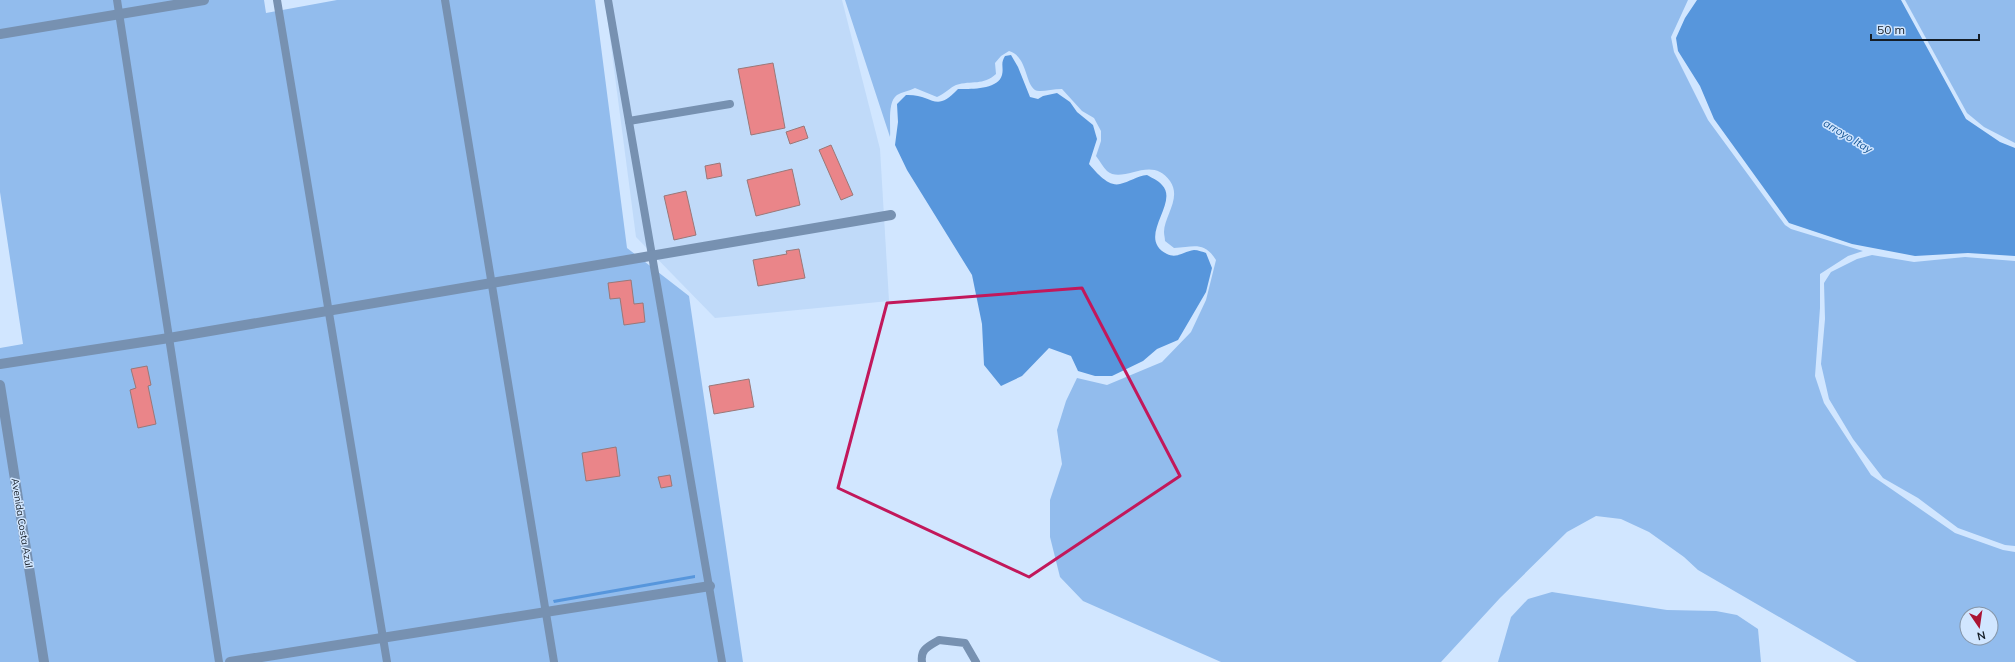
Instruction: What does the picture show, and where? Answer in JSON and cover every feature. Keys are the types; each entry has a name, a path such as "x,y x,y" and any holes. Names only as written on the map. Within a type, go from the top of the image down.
{"street":[{"path":"0,34 204,0"},
{"path":"0,364 169,338 891,215"},
{"name":"Avenida Costa Azúl","path":"0,385 44,662"},
{"path":"230,662 710,586"}],"lane":[{"path":"117,0 218,662"},
{"path":"277,0 387,662"},
{"path":"445,0 554,662"},
{"path":"608,0 722,662"},
{"path":"629,121 730,104"},
{"path":"922,662 921,655 923,652 939,640 964,643 976,662"}],"highlighted area":[{"path":"1082,288 1180,476 1029,577 838,488 887,303"}],"shaded area":[{"path":"0,0 264,0 266,13 337,0 595,0 627,248 689,296 743,662 0,662 0,348 23,344 0,192"},
{"path":"605,0 842,0 880,149 889,301 715,318 636,237"},
{"path":"845,0 1688,0 1671,37 1674,52 1708,120 1785,225 1791,229 1863,251 1848,256 1820,274 1820,308 1815,376 1824,403 1871,475 1955,533 2003,550 2015,552 2015,662 1857,662 1698,570 1684,557 1649,532 1621,519 1596,516 1567,532 1500,598 1441,662 1221,662 1083,601 1060,577 1050,537 1050,500 1062,464 1057,430 1066,401 1077,378 1107,385 1162,362 1191,332 1206,300 1216,260 1207,250 1198,246 1174,248 1165,241 1165,226 1172,207 1174,194 1170,181 1162,173 1154,170 1121,175 1107,171 1096,156 1101,141 1101,131 1094,118 1082,111 1062,89 1035,90 1031,86 1024,67 1016,54 1009,51 1001,56 995,63 996,74 991,78 956,85 937,97 915,88 901,93 894,98 890,114 890,137"},
{"path":"1905,0 2015,0 2015,143 1984,127 1967,113"},
{"path":"1872,255 1914,262 1965,257 2015,261 2015,546 2005,545 1958,528 1918,498 1883,478 1853,439 1829,399 1821,364 1825,319 1824,283 1831,272 1857,259"},
{"path":"1552,592 1667,610 1716,611 1737,615 1758,629 1761,662 1498,662 1511,617 1528,599"}],"water":[{"name":"arroyo Itay","path":"1697,0 1901,0 1966,119 2000,142 2015,148 2015,256 1968,253 1915,256 1852,244 1789,223 1714,119 1700,86 1678,51 1676,38 1685,18"},
{"path":"1011,55 1018,67 1030,97 1038,99 1043,96 1057,93 1070,102 1077,112 1093,125 1097,139 1089,164 1103,178 1111,183 1120,184 1147,175 1157,180 1162,185 1166,192 1166,201 1156,230 1155,239 1158,247 1167,254 1174,256 1194,250 1206,253 1212,268 1206,292 1178,340 1157,349 1143,361 1112,376 1095,376 1078,371 1071,356 1049,348 1022,376 1001,386 984,365 982,324 972,275 907,170 895,145 898,122 897,104 906,95 915,95 939,102 950,96 958,89 976,89 995,84 1002,75 1002,63 1005,56"},
{"path":"695,575 695,578 554,603 553,600"}],"building":[{"path":"773,63 785,128 751,135 738,69"},
{"path":"804,126 808,138 790,144 786,132"},
{"path":"831,145 853,195 841,200 819,150"},
{"path":"720,163 722,176 707,179 705,166"},
{"path":"792,169 800,205 756,216 747,180"},
{"path":"686,191 696,235 674,240 664,196"},
{"path":"799,249 805,278 758,286 753,260 787,254 786,251"},
{"path":"631,280 634,304 643,303 645,322 624,325 620,298 610,299 608,283"},
{"path":"147,366 151,385 148,386 156,424 138,428 130,390 136,388 131,369"},
{"path":"749,379 754,407 714,414 709,386"},
{"path":"616,447 620,476 586,481 582,453"},
{"path":"670,475 672,486 661,488 658,477"}]}
